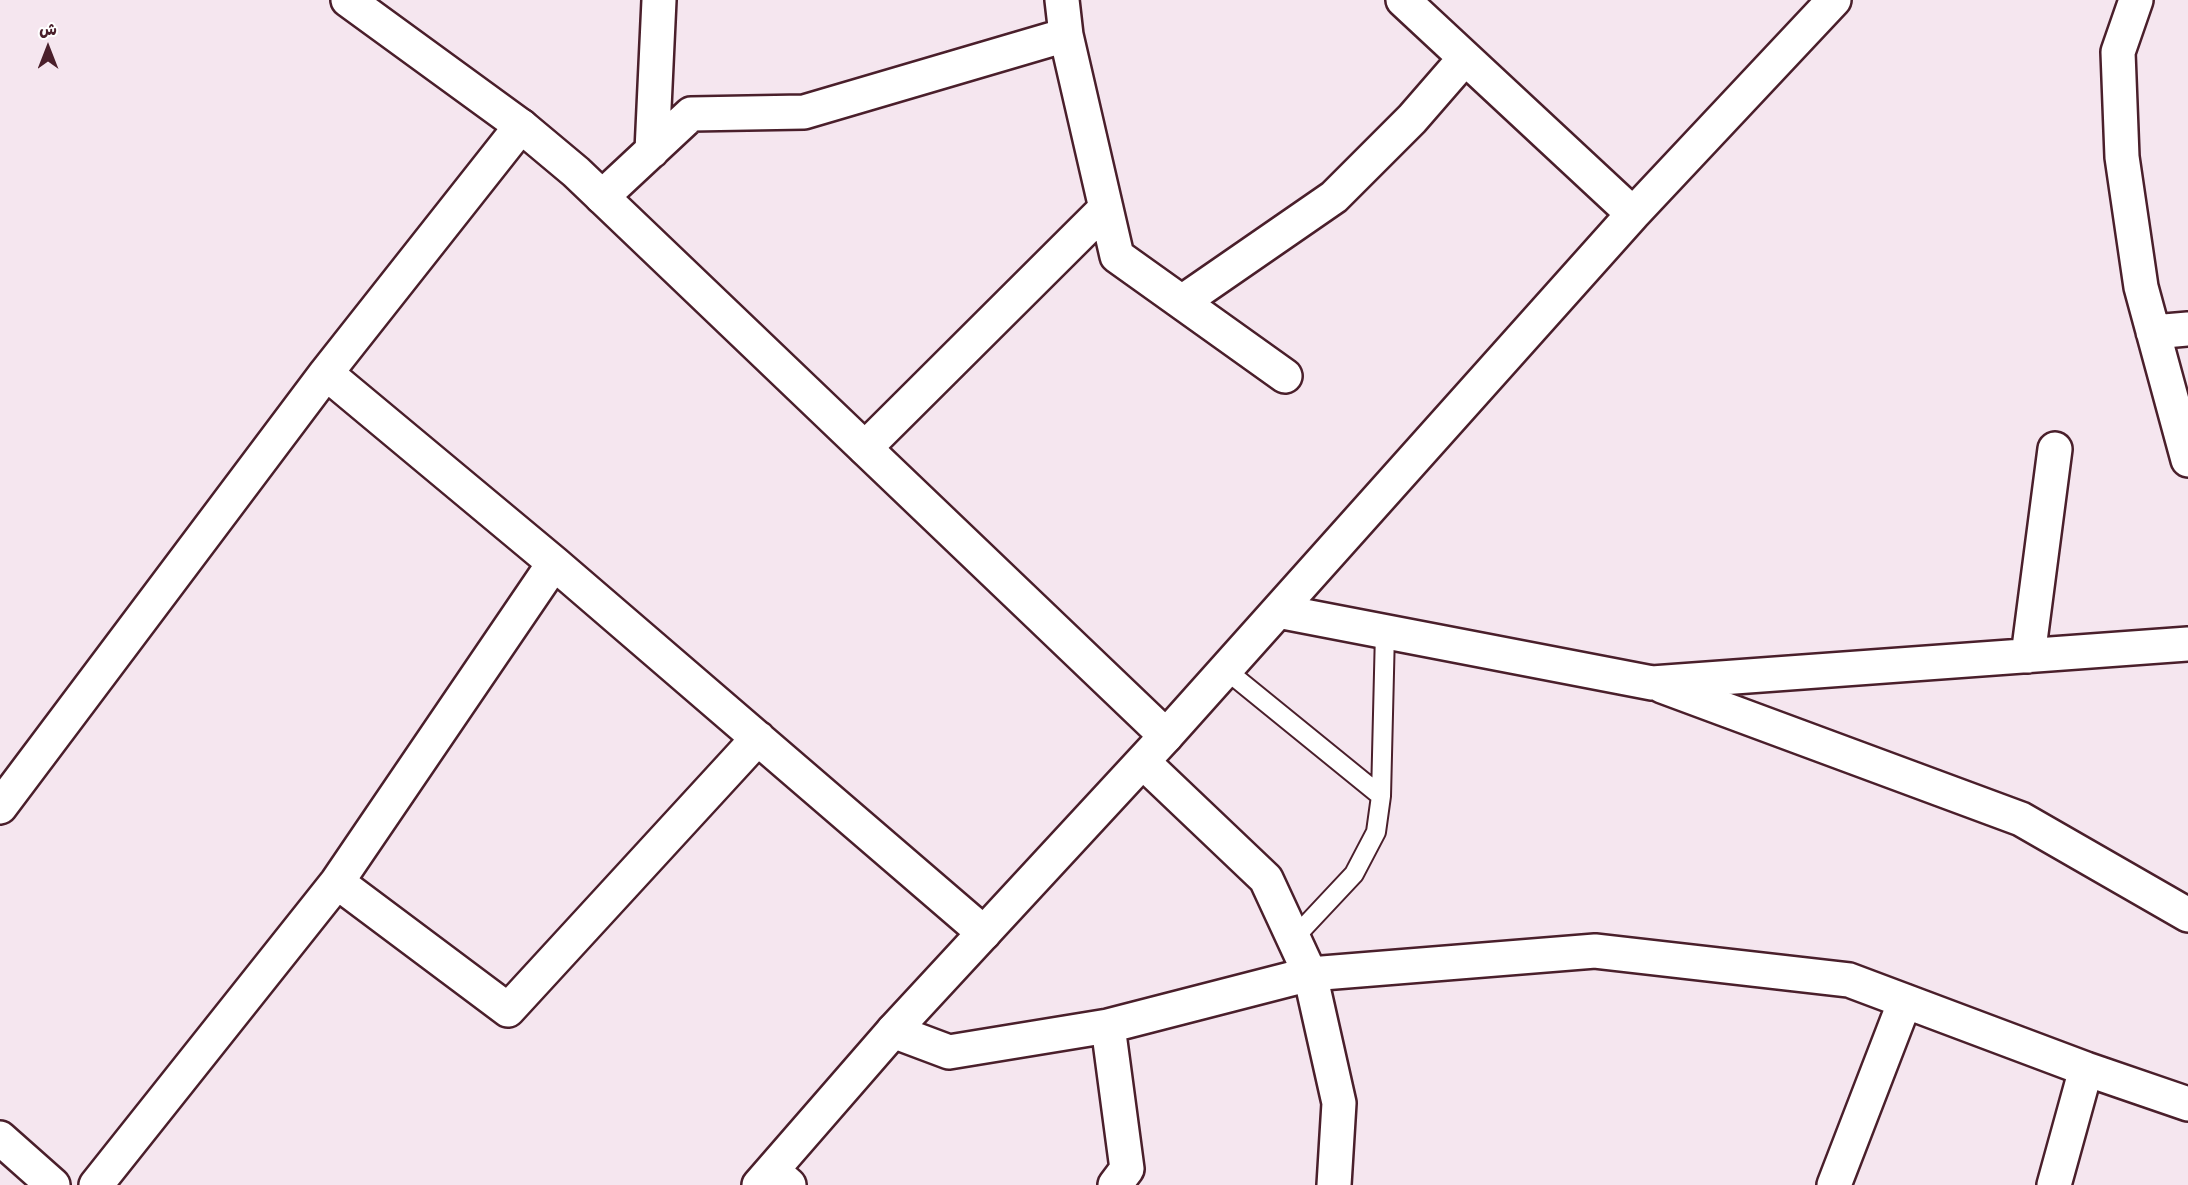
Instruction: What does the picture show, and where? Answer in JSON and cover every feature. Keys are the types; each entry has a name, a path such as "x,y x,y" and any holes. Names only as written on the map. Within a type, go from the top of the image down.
{"street":[{"path":"348,0 521,126 602,197 1166,736"},
{"path":"652,151 659,0"},
{"path":"1062,0 1066,35 1117,256 1285,375"},
{"path":"1403,0 1633,214"},
{"path":"774,1180 893,1031 1143,762 1633,214 1834,0"},
{"path":"2136,0 2118,52 2122,157 2141,287 2188,460"},
{"path":"602,197 691,114 804,112 1066,35"},
{"path":"1182,302 1334,197 1412,119 1465,58"},
{"path":"0,807 326,373 521,126"},
{"path":"865,448 1106,208"},
{"path":"2153,332 2188,329"},
{"path":"326,373 554,563 984,933"},
{"path":"2028,656 2055,449"},
{"path":"96,1185 337,882 554,563"},
{"path":"1278,611 1652,682 2021,819 2188,915"},
{"path":"1652,682 2188,644"},
{"path":"337,882 508,1010 758,738"},
{"path":"1143,762 1266,879 1294,938 1310,974 1340,1102 1334,1185"},
{"path":"893,1031 949,1053 1108,1026 1310,974 1595,951 1849,980 2086,1069 2188,1104"},
{"path":"1834,1185 1905,1001"},
{"path":"1108,1026 1127,1169 1115,1185"},
{"path":"2055,1185 2086,1069"},
{"path":"0,1138 53,1185"}],"lane":[{"path":"1294,938 1354,874 1376,831 1380,795 1385,632"},
{"path":"1226,670 1380,795"}]}
